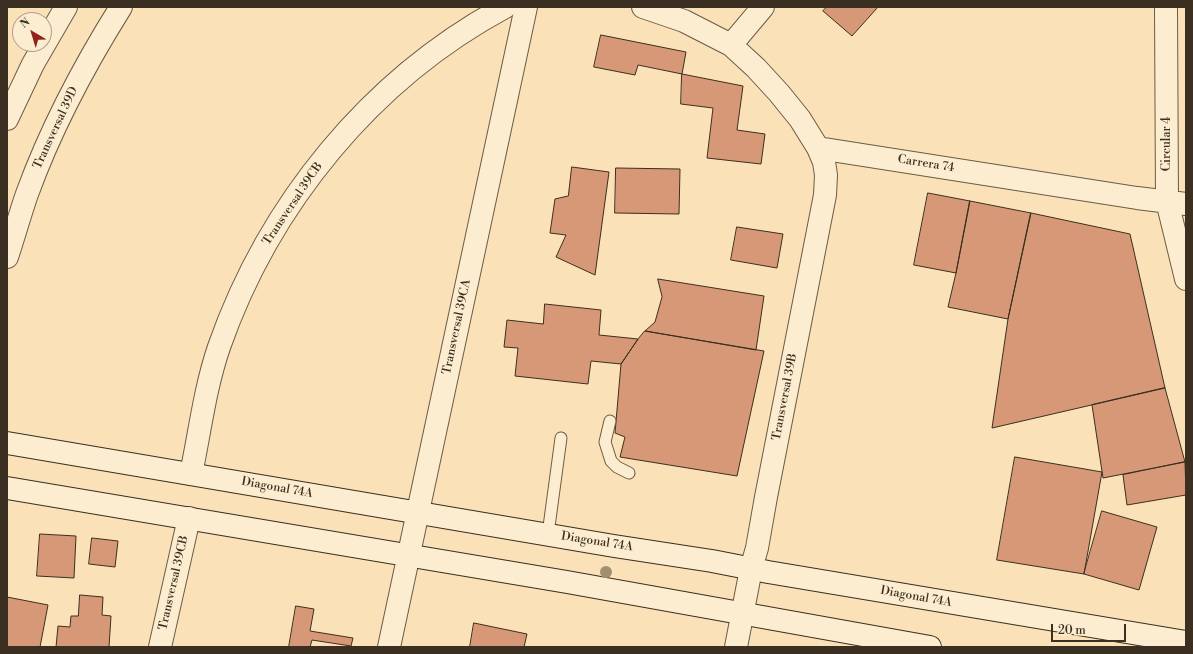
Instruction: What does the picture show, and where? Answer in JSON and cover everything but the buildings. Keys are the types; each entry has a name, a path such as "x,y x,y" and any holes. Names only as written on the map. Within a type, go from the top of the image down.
{"street":[{"path":"7,119 33,64 66,7"},
{"name":"Transversal 39D","path":"7,257 27,194 44,151 82,73 121,7"},
{"name":"Transversal 39CB","path":"192,474 207,390 222,341 235,306 253,267 274,228 298,192 325,157 354,124 385,93 453,38 505,7"},
{"name":"Transversal 39CA","path":"389,647 526,7"},
{"path":"643,7 684,21 731,45 779,92 800,119 818,148"},
{"path":"731,45 763,7"},
{"name":"Circular 4","path":"1166,7 1176,203 1186,279"},
{"name":"Carrera 74","path":"818,148 1176,203"},
{"name":"Transversal 39B","path":"736,647 751,569 757,548 825,195 826,175 824,162 818,148"},
{"name":"Diagonal 74A","path":"11,439 192,474 1186,642"},
{"path":"7,488 408,555 930,647"},
{"name":"Transversal 39CB","path":"160,647 189,518"}],"lane":[{"path":"610,421 605,442 611,461 617,467 629,473"},
{"path":"548,534 561,438"}]}
